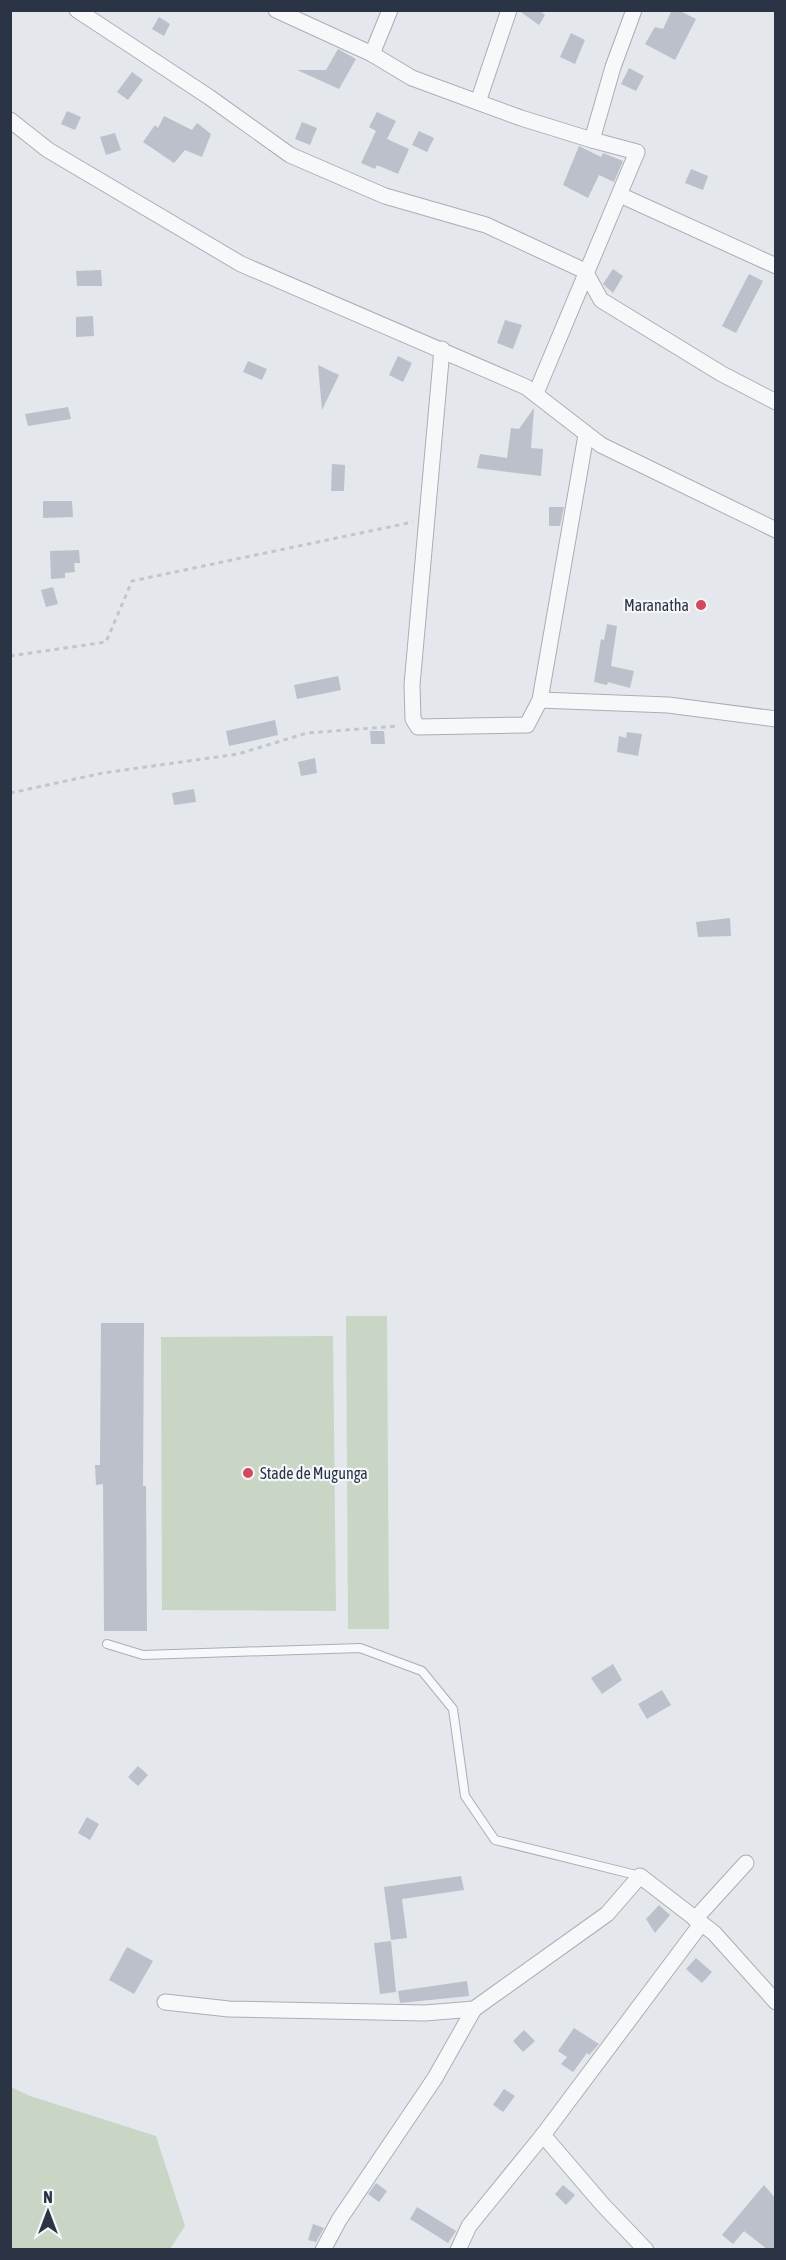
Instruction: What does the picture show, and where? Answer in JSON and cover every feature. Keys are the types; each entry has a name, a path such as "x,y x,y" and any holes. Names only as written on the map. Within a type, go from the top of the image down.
{"street":[{"path":"77,10 209,97 290,155 385,196 486,225 585,271 601,300 722,374 776,402"},
{"path":"276,10 372,54 412,78 592,140 637,152 585,271 536,393"},
{"path":"372,54 390,10"},
{"path":"477,102 509,10"},
{"path":"592,140 613,68 634,10"},
{"path":"10,120 48,150 241,264 442,349 536,393 586,435 616,454 776,530"},
{"path":"620,195 776,266"},
{"path":"442,349 412,686 413,719 418,727 527,725 540,700 586,435"},
{"path":"540,700 668,705 776,719"},
{"path":"458,2250 469,2226 543,2135 698,1921 746,1863"},
{"path":"323,2250 339,2220 435,2078 474,2009 607,1914 640,1876 714,1933 776,2002"},
{"path":"165,2002 241,2009 424,2013 474,2009"},
{"path":"543,2135 603,2205 646,2250"}],"lane":[{"path":"107,1644 143,1655 360,1648 422,1671 453,1709 465,1796 495,1840 640,1876"}],"path":[{"path":"10,656 106,642 132,581 426,519"},
{"path":"10,793 103,773 238,754 307,733 395,725 418,727"}],"green space":[{"path":"346,1316 387,1316 389,1629 348,1629"},
{"name":"Stade de Mugunga","path":"333,1336 336,1611 162,1610 161,1337"},
{"path":"11,2087 30,2096 156,2136 185,2226 170,2249 11,2249"}],"building":[{"path":"518,10 539,10 545,15 539,25"},
{"path":"672,10 678,10 696,19 675,60 645,44 655,27 663,29"},
{"path":"159,17 170,24 164,36 152,29"},
{"path":"571,33 585,40 575,64 560,57"},
{"path":"338,49 356,59 339,89 297,70 326,70"},
{"path":"629,68 644,76 636,91 621,84"},
{"path":"132,72 143,80 128,100 117,92"},
{"path":"67,111 81,117 75,130 61,124"},
{"path":"377,112 396,121 387,139 409,149 398,174 377,165 375,169 361,163 376,131 369,127"},
{"path":"164,116 192,130 197,123 211,134 202,157 185,150 174,163 143,142 155,125 158,128"},
{"path":"302,122 317,128 310,145 295,139"},
{"path":"419,131 434,138 427,152 412,145"},
{"path":"115,133 121,150 106,155 100,137"},
{"path":"579,146 601,157 603,153 623,161 614,182 599,175 588,198 563,185"},
{"path":"691,169 708,176 703,190 685,183"},
{"path":"613,269 623,276 613,293 603,284"},
{"path":"101,270 102,286 77,286 76,271"},
{"path":"749,274 763,281 736,333 722,326"},
{"path":"93,316 94,336 76,337 76,317"},
{"path":"505,320 522,325 513,349 497,343"},
{"path":"398,356 412,363 403,382 389,375"},
{"path":"248,361 267,369 262,380 243,372"},
{"path":"318,365 339,375 322,410"},
{"path":"68,407 71,419 28,426 25,414"},
{"path":"534,408 531,448 543,449 541,476 477,468 480,454 507,458 511,428 519,429"},
{"path":"332,464 345,465 344,491 331,491"},
{"path":"43,501 72,501 73,517 43,518"},
{"path":"549,507 564,507 560,526 549,526"},
{"path":"79,550 80,563 74,563 75,572 65,573 65,578 51,579 50,551"},
{"path":"53,587 58,604 46,607 41,590"},
{"path":"607,624 617,626 611,666 634,671 630,688 608,682 607,685 594,682 601,639 604,640"},
{"path":"338,676 341,690 297,699 294,685"},
{"path":"275,720 278,735 229,746 226,731"},
{"path":"370,731 384,731 385,744 371,744"},
{"path":"627,732 642,734 638,756 617,752 619,736 626,738"},
{"path":"315,758 317,773 301,776 298,762"},
{"path":"194,789 196,802 174,805 172,793"},
{"path":"730,918 731,936 698,937 696,922"},
{"path":"101,1323 144,1323 143,1486 146,1486 147,1631 104,1631 103,1484 96,1485 95,1465 100,1465"},
{"path":"613,1664 622,1680 602,1694 591,1678"},
{"path":"662,1690 671,1705 647,1719 638,1704"},
{"path":"138,1766 148,1775 138,1786 128,1777"},
{"path":"87,1817 99,1824 90,1840 78,1833"},
{"path":"461,1876 464,1890 402,1899 407,1938 391,1940 384,1887"},
{"path":"659,1905 670,1915 655,1933 646,1919"},
{"path":"391,1941 396,1992 380,1994 374,1943"},
{"path":"127,1947 153,1961 134,1994 109,1980"},
{"path":"696,1958 712,1972 702,1983 686,1969"},
{"path":"467,1981 469,1996 400,2003 398,1991"},
{"path":"574,2028 599,2044 589,2055 587,2053 573,2072 561,2064 567,2057 558,2051"},
{"path":"524,2030 535,2041 523,2052 513,2041"},
{"path":"504,2089 515,2096 503,2112 493,2105"},
{"path":"376,2183 387,2191 379,2202 368,2194"},
{"path":"563,2185 575,2195 566,2205 555,2194"},
{"path":"764,2185 776,2199 776,2250 768,2250 744,2231 733,2244 722,2235"},
{"path":"417,2207 456,2231 448,2243 410,2219"},
{"path":"313,2224 324,2228 316,2242 308,2240"}],"place":[{"name":"Maranatha","path":"701,605"},
{"name":"Stade de Mugunga","path":"248,1473"}]}
